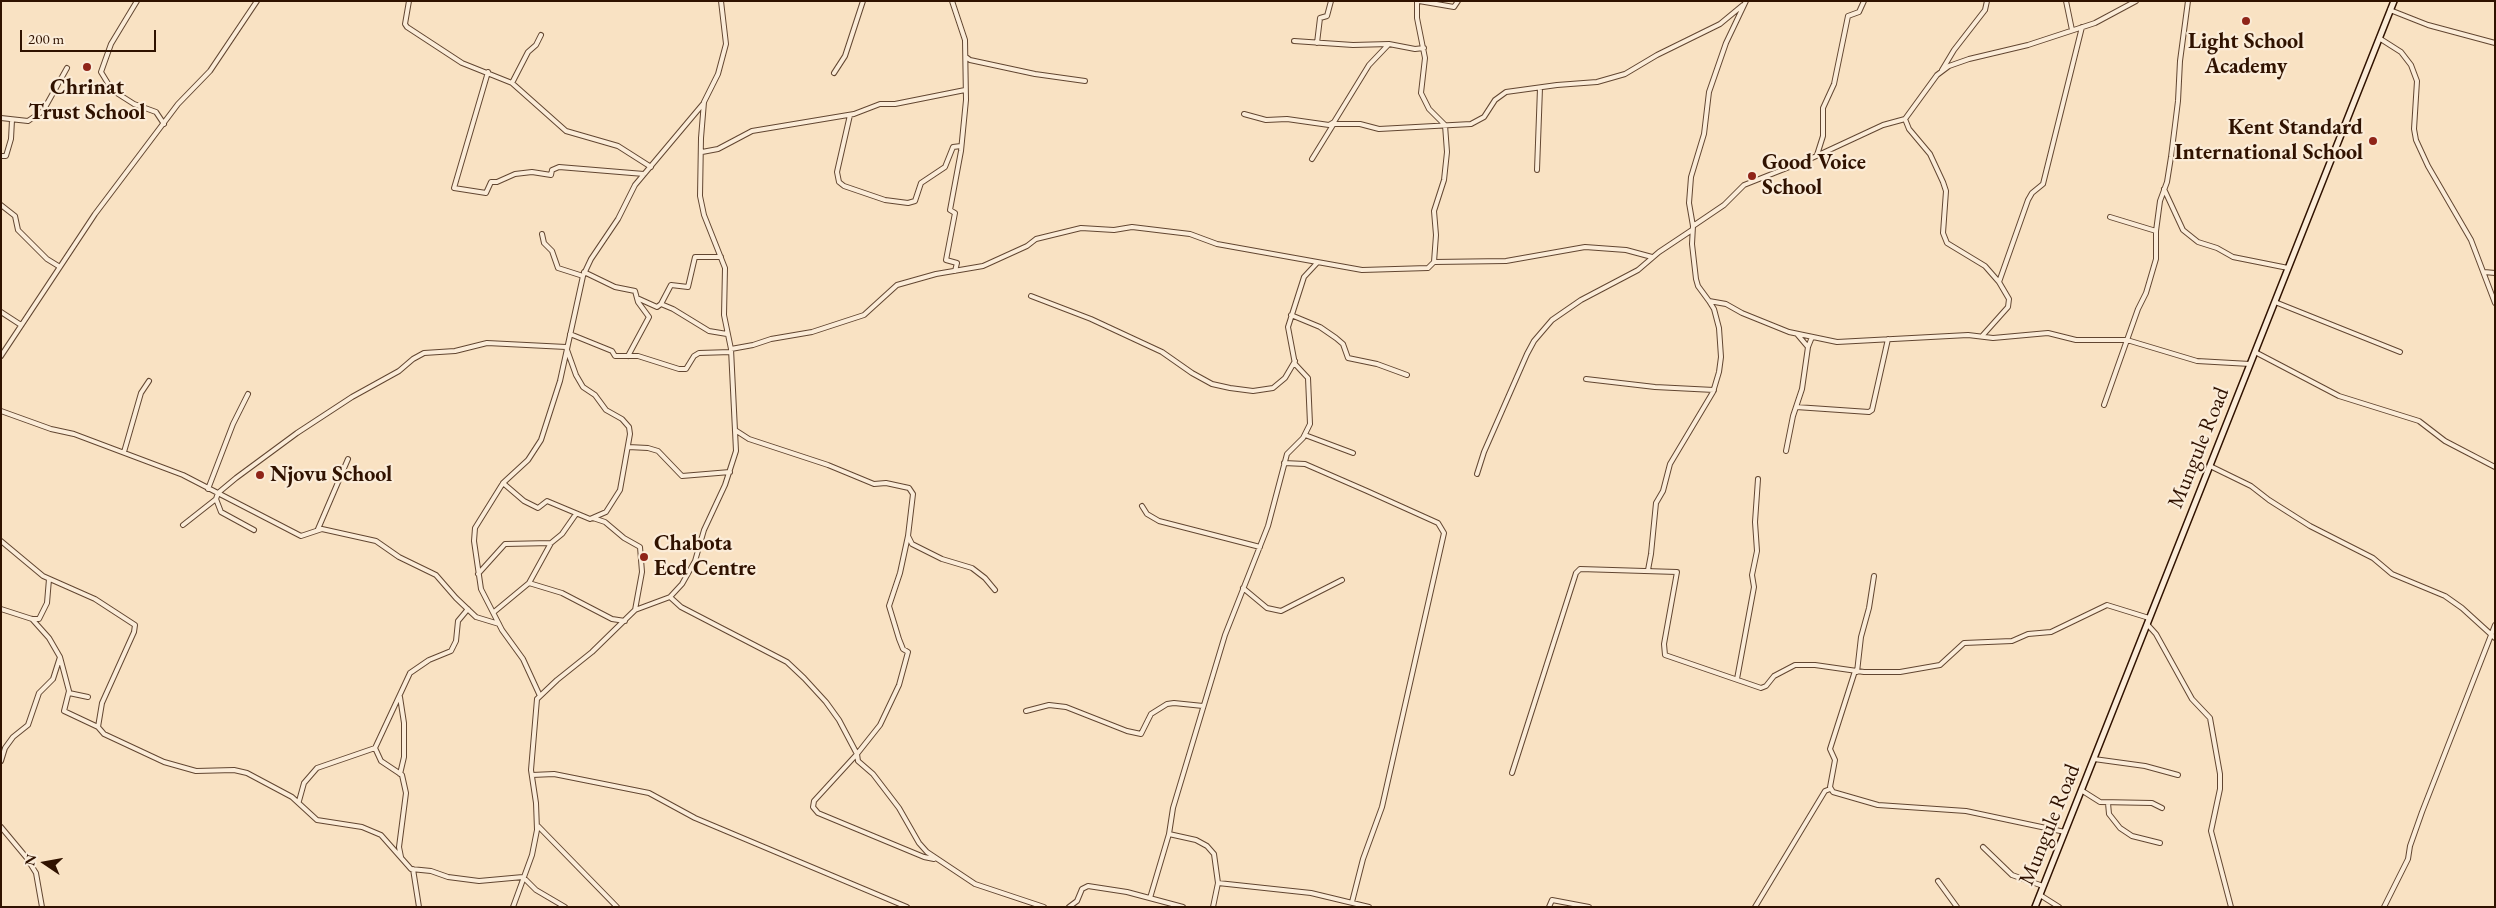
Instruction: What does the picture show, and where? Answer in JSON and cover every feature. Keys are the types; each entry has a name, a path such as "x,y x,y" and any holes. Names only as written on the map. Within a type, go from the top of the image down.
{"street":[{"path":"137,1 111,44 102,72 112,90 134,104 156,112 164,124"},
{"path":"1,356 95,214 178,104 210,71 257,1"},
{"path":"409,1 406,26 458,60 512,83 541,111 556,121 566,131 618,146 651,167"},
{"path":"540,696 524,659 499,624 481,589 474,541 476,528 503,482 528,460 541,440 545,422 560,380 583,274 618,219 631,192 704,102 718,74 726,44 721,1"},
{"path":"834,74 845,56 863,1"},
{"path":"952,1 962,28 966,56 961,146 950,210 955,213 946,260 957,263 955,271"},
{"path":"1317,43 1320,18 1327,16 1331,1"},
{"path":"570,334 612,351 615,356 638,356 683,370 689,366 694,356 699,353 731,350 771,339 812,332 864,315 897,285 989,264 1003,255 1028,246 1036,239 1081,228 1114,230 1132,227 1190,234 1212,242 1303,258 1317,263 1370,271 1380,268 1428,268 1434,262 1436,236 1434,211 1446,165 1445,125 1429,109 1421,93 1424,48 1417,18 1418,1 1454,7 1458,1"},
{"path":"1817,155 1823,136 1823,108 1834,84 1847,20 1850,15 1860,12 1864,1"},
{"path":"1477,474 1484,452 1534,340 1559,314 1638,270 1652,257 1724,205 1744,185 1883,125 1904,119 1985,10 1987,1"},
{"path":"2066,1 2072,30"},
{"path":"1942,70 1959,62 2028,45 2094,23 2136,1"},
{"path":"2104,405 2126,340 2146,294 2156,259 2156,231 2160,200 2171,157 2188,1"},
{"name":"Mungule Road","path":"2035,907 2394,1"},
{"path":"1244,114 1266,120 1287,119 1327,126 1360,124 1379,129 1476,121 1484,117 1495,100 1506,92 1574,83 1597,82 1625,74 1657,55 1720,24 1745,3"},
{"path":"1648,570 1652,554 1656,503 1663,491 1670,464 1714,390 1719,372 1721,344 1714,309 1698,286 1696,279 1690,203 1690,177 1704,134 1709,92 1726,43 1745,3"},
{"path":"2390,10 2417,22 2495,43"},
{"path":"1999,282 2028,200 2032,193 2043,184 2082,27"},
{"path":"512,83 528,52 536,45 541,35"},
{"path":"2379,38 2400,52 2411,65 2417,81 2414,116 2416,140 2428,166 2471,240 2495,303"},
{"path":"1294,41 1353,46 1389,44 1415,49 1424,48"},
{"path":"1312,159 1369,65 1389,44"},
{"path":"966,56 970,60 1035,74 1085,81"},
{"path":"1,118 28,120 43,111 66,68"},
{"path":"488,72 454,188 486,193 490,182 497,182 515,174 532,172 551,175 552,170 558,167 644,174"},
{"path":"1537,170 1540,88"},
{"path":"702,152 718,149 752,131 850,115 880,104 895,104 965,90"},
{"path":"513,907 532,855 538,826 532,775 535,704 540,696 592,652 635,610 670,597 689,575 708,520 730,472 736,451 731,350 724,315 725,276 721,257 700,203 702,152 700,138 704,102"},
{"path":"850,115 837,172 839,182 844,186 885,200 908,203 915,201 921,183 945,167 953,147 961,146"},
{"path":"1904,119 1909,130 1930,154 1946,191 1942,223 1947,243 1985,266 2006,292 2009,304 1983,335"},
{"path":"1,156 6,156 11,139 12,120"},
{"path":"2164,189 2183,230 2198,242 2217,248 2233,257 2288,268"},
{"path":"1,205 15,216 18,230 23,236 47,259 60,267"},
{"path":"2110,217 2156,231"},
{"path":"542,234 544,242 552,251 558,268 583,274 615,287 635,291 637,298 650,317 628,356"},
{"path":"1434,262 1506,261 1585,247 1626,250 1652,257"},
{"path":"637,298 656,307 661,304 671,285 688,287 695,258 721,257"},
{"path":"1150,898 1169,834 1173,808 1225,635 1268,526 1284,463 1288,454 1305,435 1310,419 1308,378 1295,361 1288,332 1291,315 1304,277 1317,263"},
{"path":"2484,272 2495,273"},
{"path":"1030,296 1091,320 1162,352 1192,373 1212,384 1253,391 1272,388 1285,378 1295,361"},
{"path":"1709,301 1726,304 1742,313 1797,334 1844,343 1888,338 1983,335 1992,338 2048,333 2076,340 2126,340 2197,361 2250,364"},
{"path":"2275,302 2400,352"},
{"path":"661,304 709,331 727,334"},
{"path":"1,312 21,325"},
{"path":"1291,315 1320,327 1336,338 1343,344 1348,358 1377,364 1407,375"},
{"path":"1797,334 1808,347"},
{"path":"1786,451 1802,389 1808,347 1812,337"},
{"path":"1796,407 1869,412 1872,410 1888,338"},
{"path":"183,525 216,499 218,493 297,433 352,397 399,371 413,358 424,353 455,351 487,343 566,347"},
{"path":"566,347 576,375 583,387 595,395 606,410 626,422 629,427 628,447 620,490 606,512 593,518"},
{"path":"2255,352 2339,396 2419,421 2445,441 2495,467"},
{"path":"1586,379 1714,390"},
{"path":"124,452 141,393 149,381"},
{"path":"208,489 233,424 248,394"},
{"path":"1,411 124,452 183,475 302,536 318,529 327,529 376,541 399,557 433,572 480,619 499,624"},
{"path":"735,430 749,439 828,465 874,484 886,483 909,488 913,494 908,536 900,573 889,606 899,639 904,650 908,652 905,669 880,725 857,754 814,801 814,810 924,857 936,860"},
{"path":"1305,435 1354,453"},
{"path":"628,447 648,448 658,451 682,476 730,472"},
{"path":"318,529 348,459"},
{"path":"1284,463 1305,464 1367,491 1438,523 1444,533 1386,789 1352,902"},
{"path":"2210,466 2250,486 2310,526 2373,558 2392,574 2444,596 2462,608 2495,638"},
{"path":"1737,679 1754,588 1752,576 1756,551 1755,522 1758,479"},
{"path":"503,482 524,501 538,508 542,508 546,501 576,514 605,522 624,538 640,547 642,572 635,610"},
{"path":"216,499 221,512 254,530"},
{"path":"1142,506 1147,514 1159,521 1260,547"},
{"path":"494,612 529,583 551,543 562,534 576,514"},
{"path":"908,536 909,541 916,547 976,570 995,590"},
{"path":"1,541 49,579 95,599 135,625 134,632 102,703 98,727"},
{"path":"478,574 505,544 551,543"},
{"path":"1512,773 1577,570 1675,571 1678,574 1664,644 1665,655 1761,688 1774,676 1795,665 1815,665 1856,672 1900,672 1940,665 1964,643 2012,641 2028,634 2051,632 2107,605 2148,621 2192,699 2210,718 2220,774 2220,789 2211,831 2231,907"},
{"path":"1830,789 1835,760 1830,749 1856,672 1860,637 1869,608 1874,576"},
{"path":"32,620 39,619 44,612 49,596 49,579"},
{"path":"1243,588 1266,608 1282,611 1342,580"},
{"path":"529,583 562,593 612,620 625,621"},
{"path":"670,597 681,607 787,662 826,702 848,734 858,761 872,774 898,808 919,843 936,860 975,884 1044,907"},
{"path":"1,609 32,620 49,638 60,657 69,693 64,711 98,727 104,734 164,762 201,771 240,771 279,789 299,801 317,820 362,827 381,835 413,869 431,871 448,877 484,881 523,876"},
{"path":"299,801 304,783 317,768 375,748 407,678 415,669 429,660 451,651 456,641 458,622 468,609"},
{"path":"2384,907 2408,859 2410,846 2422,812 2495,624"},
{"path":"1,761 9,742 28,725 39,694 53,679 60,657"},
{"path":"69,693 88,697"},
{"path":"400,695 404,723 404,757 400,774 406,792 399,847 401,858"},
{"path":"1026,711 1049,705 1066,707 1126,731 1141,734 1151,714 1161,707 1174,703 1204,706"},
{"path":"375,748 381,761 400,774"},
{"path":"2094,758 2145,766 2178,775"},
{"path":"532,775 554,774 649,794 695,818 907,907"},
{"path":"1830,789 1833,792 1871,803 1957,810 2064,832"},
{"path":"1755,907 1825,791 1830,789"},
{"path":"2081,790 2095,800 2108,803 2152,803 2162,808"},
{"path":"2108,803 2110,814 2120,828 2132,836 2160,843"},
{"path":"1,826 7,831 36,873 42,907"},
{"path":"538,826 617,907"},
{"path":"1169,834 1196,840 1213,851 1216,859 1218,883 1213,907"},
{"path":"1983,847 2012,874 2043,886"},
{"path":"413,869 419,907"},
{"path":"523,876 536,890 565,907"},
{"path":"1938,881 1957,907"},
{"path":"1218,883 1311,893 1369,907"},
{"path":"1069,907 1077,901 1082,889 1088,886 1150,898 1183,907"},
{"path":"2040,895 2059,907"},
{"path":"1549,907 1552,900 1589,907"}],"place":[{"name":"Light School Academy","path":"2246,21"},
{"name":"Chrinat Trust School","path":"87,67"},
{"name":"Kent Standard International School","path":"2373,141"},
{"name":"Good Voice School","path":"1752,176"},
{"name":"Njovu School","path":"260,475"},
{"name":"Chabota Ecd Centre","path":"644,557"}]}
